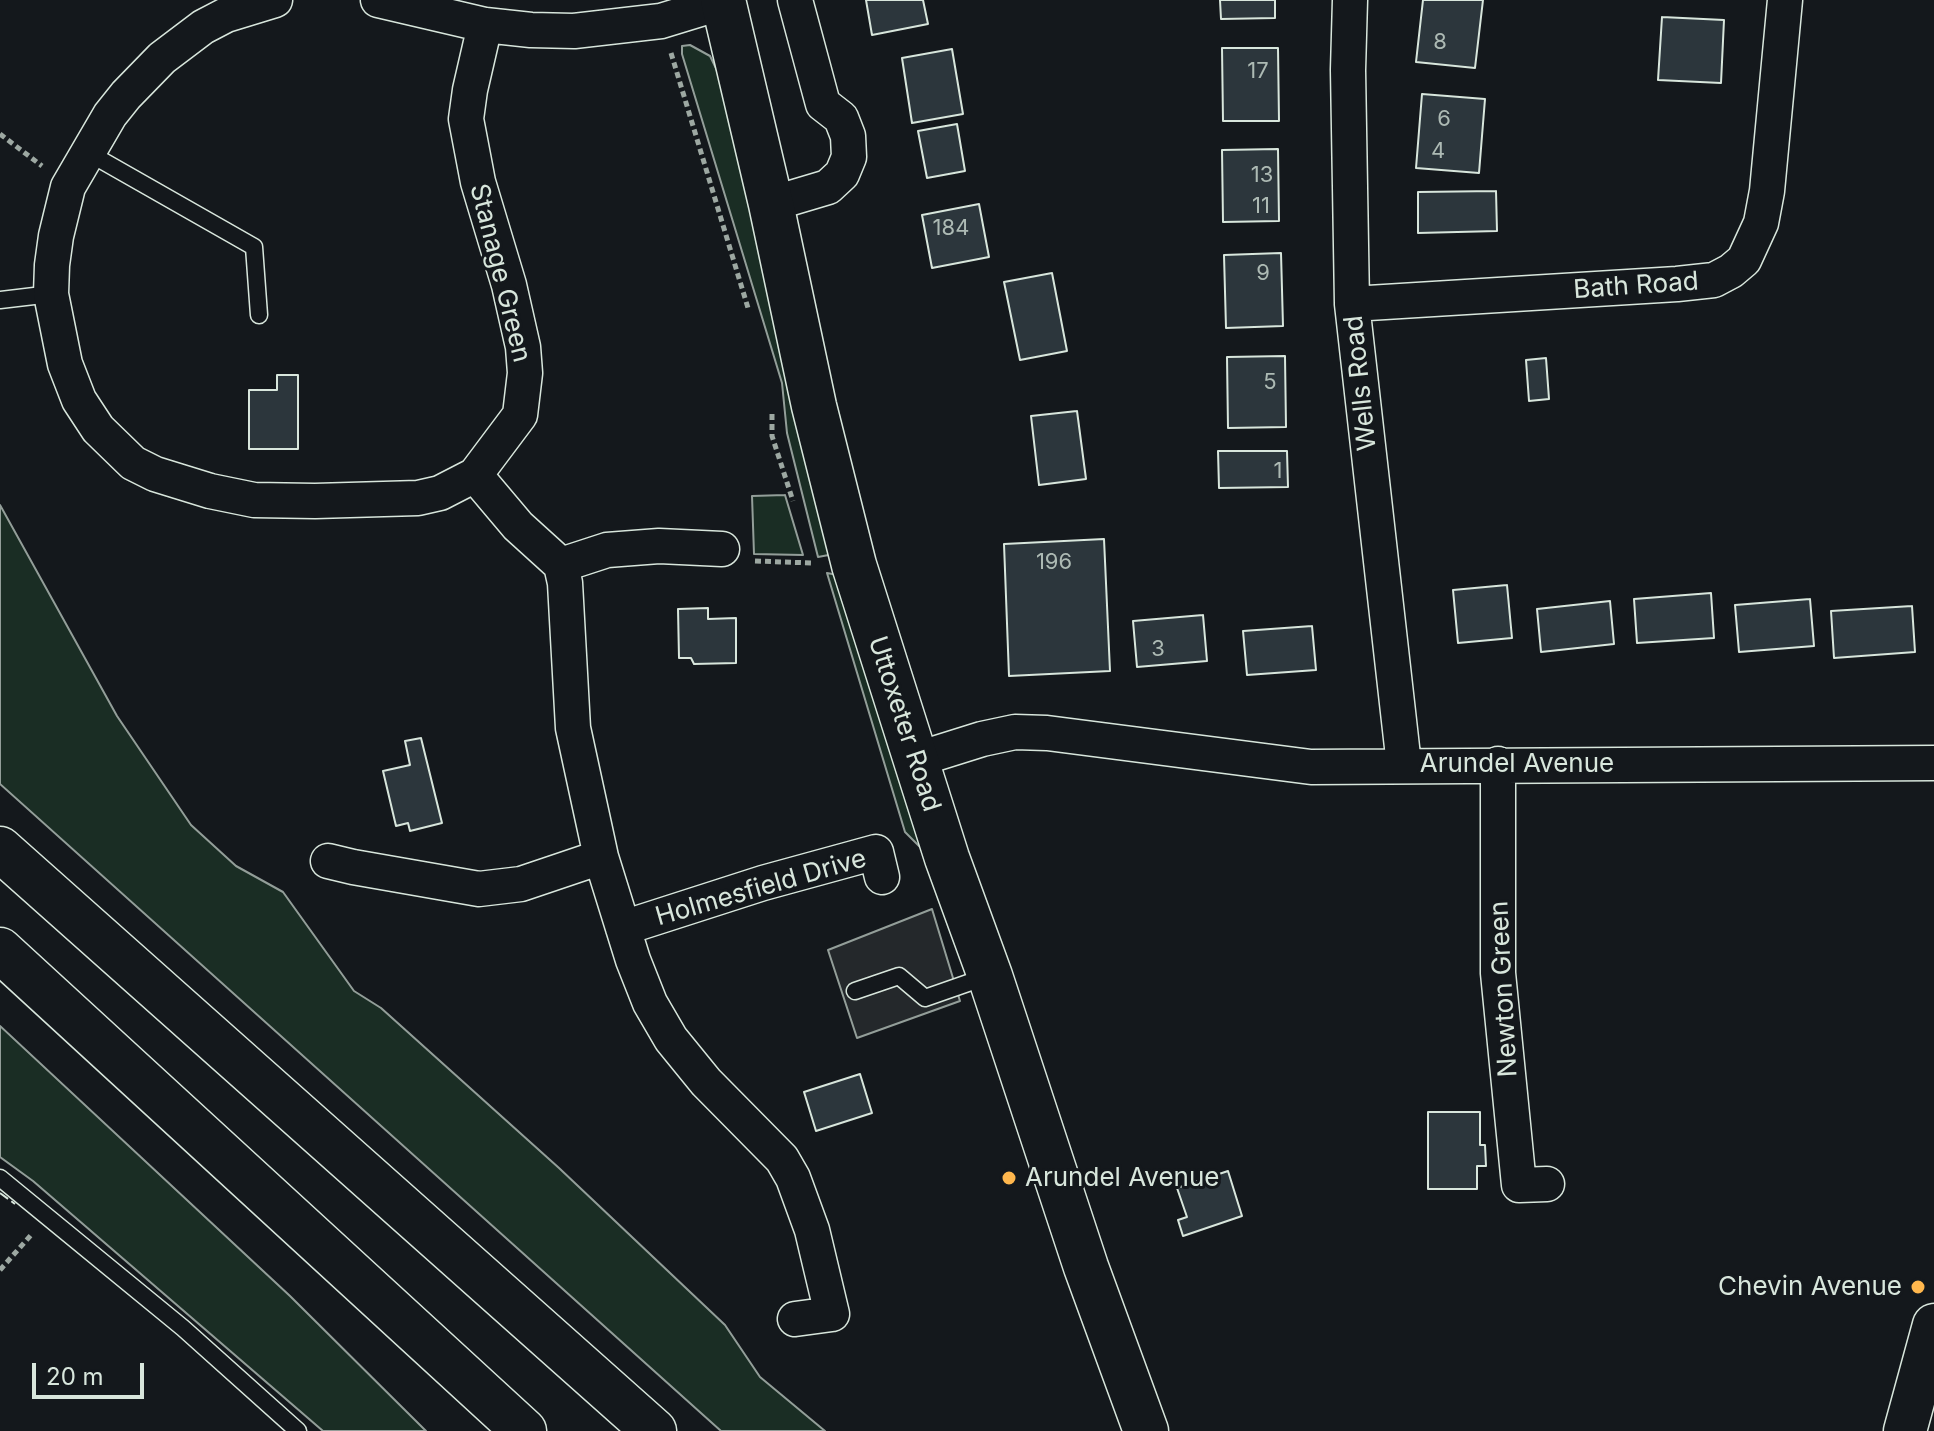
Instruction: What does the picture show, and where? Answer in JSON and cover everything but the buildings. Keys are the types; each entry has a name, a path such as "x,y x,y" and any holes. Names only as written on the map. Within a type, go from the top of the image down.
{"main road":[{"name":"Uttoxeter Road","path":"723,1 814,406 833,564 915,760 1086,1267 1146,1431"},
{"path":"0,849 654,1431"},
{"path":"0,950 524,1431"}],"street":[{"name":"Stanage Green","path":"274,0 226,15 181,43 126,95 110,115 68,187 56,236 51,294 65,364 87,416 116,448 133,463 155,474 210,491 254,500 418,498 440,493 475,475 520,415 525,373 517,319 478,182 466,119 485,25"},
{"path":"378,0 485,25 574,31 661,21 723,1"},
{"path":"771,204 828,187 842,174 849,157 848,136 841,118 823,104 795,0"},
{"name":"Wells Road","path":"1350,0 1348,70 1352,304 1404,765"},
{"name":"Bath Road","path":"1352,304 1677,284 1714,280 1731,271 1744,260 1761,223 1767,191 1785,0"},
{"path":"475,475 518,526 561,565 607,550 659,546 722,549"},
{"name":"Holmesfield Drive","path":"561,565 565,583 573,728 601,857 623,928 650,1003 671,1039 706,1082 782,1159 793,1178 812,1230 832,1314 795,1319"},
{"name":"Arundel Avenue","path":"915,760 1015,732 1047,733 1311,767 1934,763"},
{"name":"Newton Green","path":"1498,764 1498,973 1519,1185 1547,1184"},
{"name":"Holmesfield Drive","path":"623,928 763,883 876,852 882,877"},
{"path":"328,861 479,889 521,884 601,857"},
{"path":"1905,1431 1934,1325"}],"lane":[{"path":"87,152 254,247 259,315"},
{"path":"0,300 51,294"},
{"path":"855,991 899,976 925,998 990,976"},
{"path":"0,1178 183,1328 298,1431"}],"path":[{"path":"661,21 751,319"},
{"path":"0,134 68,187"},
{"path":"771,405 772,436 795,507"},
{"path":"722,549 739,561 833,564"},
{"path":"808,549 833,564"},
{"path":"0,1270 48,1215"}],"green space":[{"path":"690,45 710,56 726,89 834,554 818,557 787,433 782,383 682,54 682,46"},
{"path":"785,495 803,555 754,554 752,496"},
{"path":"0,505 117,716 191,825 236,866 283,892 354,991 381,1008 559,1168 725,1325 760,1377 825,1431 721,1431 0,784"},
{"path":"827,573 843,576 922,849 905,832"},
{"path":"0,1026 290,1296 426,1431 323,1431 33,1181 0,1157"}],"shaded area":[{"path":"932,909 960,1001 857,1038 828,950"}],"fence":[{"path":"0,1193 15,1204"}],"place":[{"name":"Arundel Avenue","path":"1009,1178"},
{"name":"Chevin Avenue","path":"1918,1287"}]}
